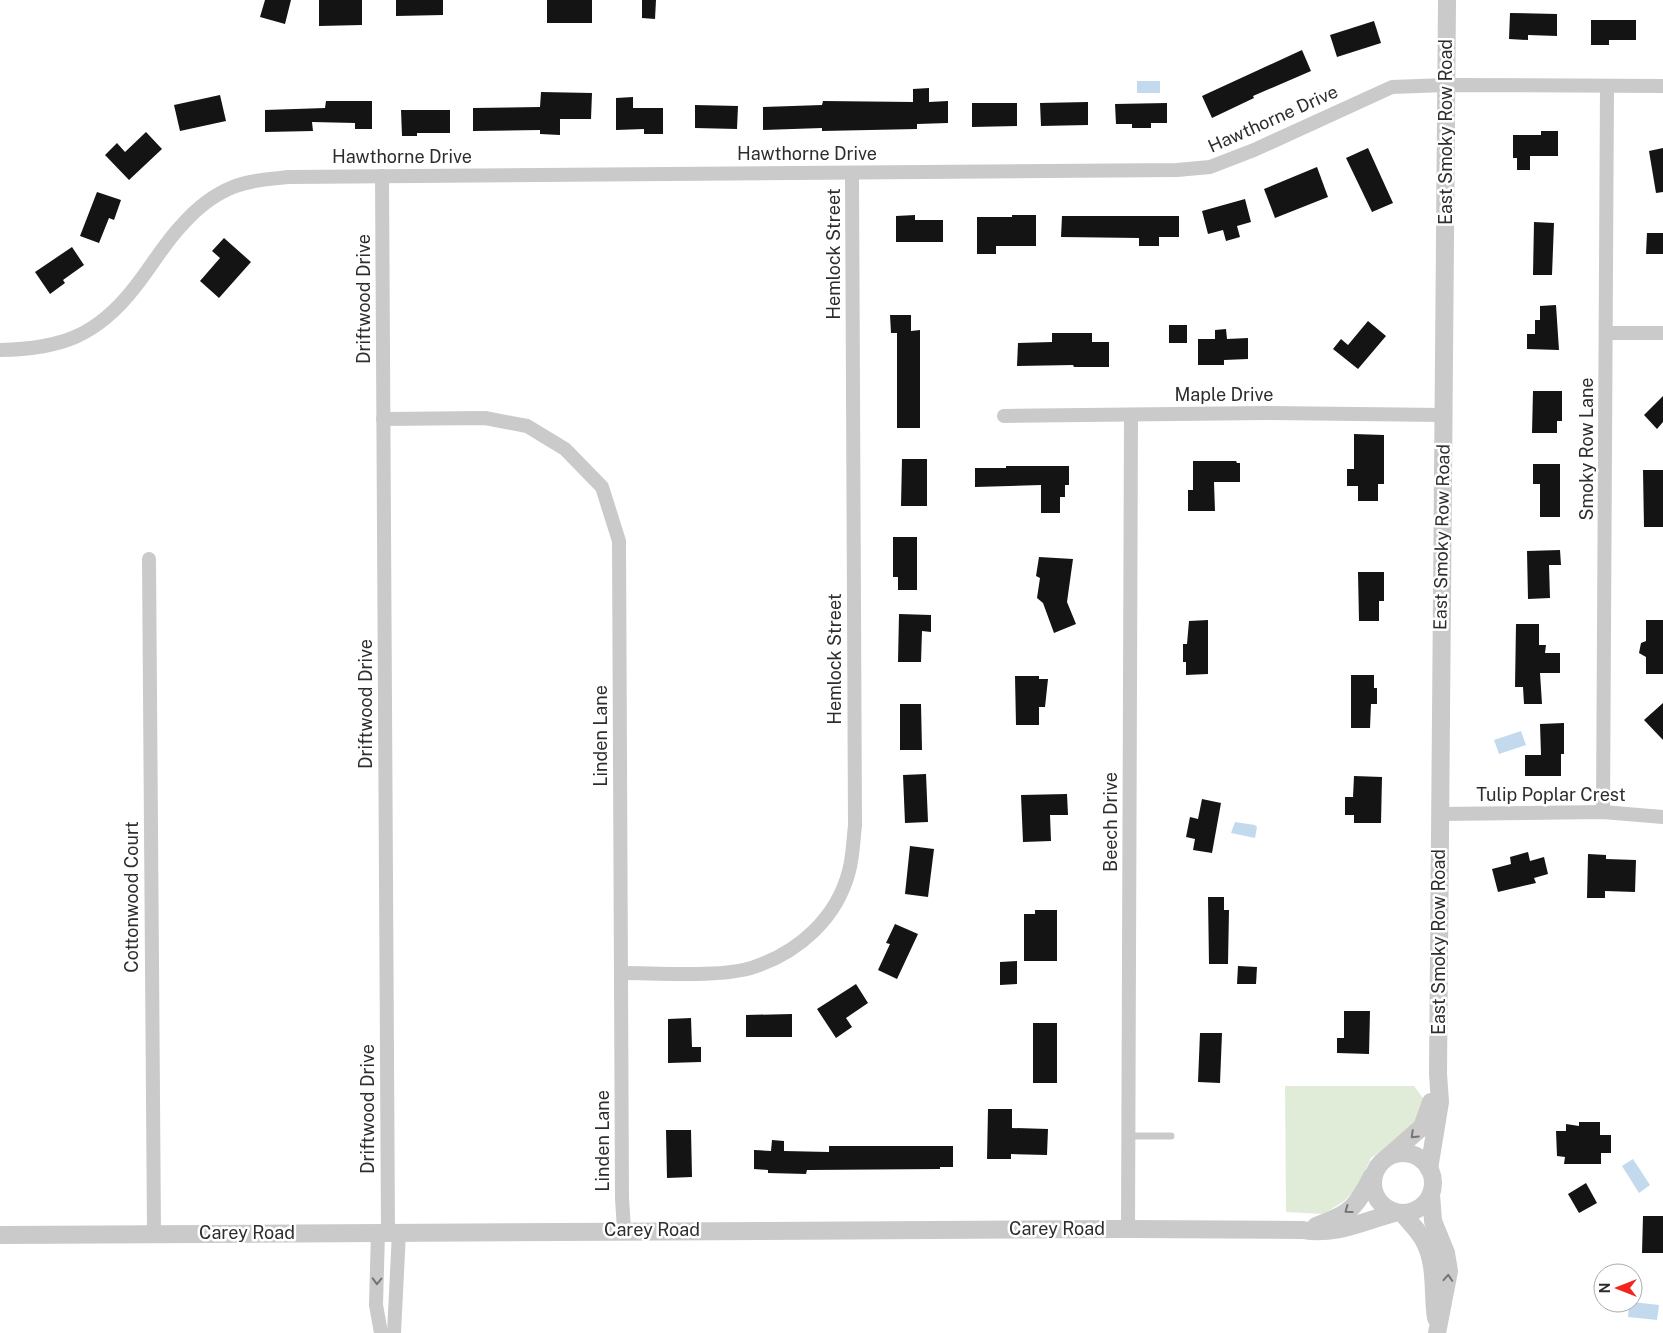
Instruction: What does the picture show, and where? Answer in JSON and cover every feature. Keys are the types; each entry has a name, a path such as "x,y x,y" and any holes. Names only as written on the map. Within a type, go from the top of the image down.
{"street":[{"name":"East Smoky Row Road","path":"1430,1169 1440,1102 1438,1074 1439,814 1447,0"},
{"name":"Hawthorne Drive","path":"0,350 49,346 75,338 100,324 116,310 136,286 172,235 212,199 232,188 289,176 1153,171 1210,167 1254,150 1385,89 1413,85 1663,86"},
{"name":"Smoky Row Lane","path":"1603,812 1607,86"},
{"name":"Hemlock Street","path":"622,973 721,972 753,967 791,951 819,927 838,901 850,871 855,826 852,173"},
{"name":"Driftwood Drive","path":"382,176 388,1232 394,1333"},
{"path":"1606,333 1663,333"},
{"name":"Beech Drive","path":"1128,1229 1131,415"},
{"name":"Maple Drive","path":"1004,416 1444,415"},
{"name":"Linden Lane","path":"382,418 485,418 521,424 549,438 565,449 602,488 620,542 624,1230"},
{"name":"Cottonwood Court","path":"149,559 154,1233"},
{"name":"Tulip Poplar Crest","path":"1439,814 1603,812 1663,817"},
{"name":"East Smoky Row Road","path":"1388,1157 1422,1127 1429,1112 1438,1074"},
{"path":"1403,1153 1411,1154 1425,1162 1430,1169 1433,1181 1431,1194 1433,1221 1446,1253 1449,1271 1447,1291 1438,1329 1433,1299 1433,1269 1429,1250 1421,1236 1398,1213 1380,1203 1375,1196 1373,1188 1375,1171 1388,1157 1403,1153"},
{"name":"Carey Road","path":"1303,1230 1337,1218 1349,1211 1364,1194 1375,1171"},
{"path":"1398,1213 1410,1213 1423,1206 1431,1194"},
{"name":"Carey Road","path":"0,1235 624,1230 1128,1229 1303,1230 1329,1232 1398,1213"},
{"path":"381,1333 376,1305 388,1232"}],"lane":[{"path":"1128,1136 1171,1136"}],"green space":[{"path":"1285,1086 1414,1086 1426,1102 1418,1120 1402,1136 1371,1158 1358,1187 1344,1201 1324,1214 1286,1212"}],"water":[{"path":"1137,81 1160,81 1160,93 1137,93"},
{"path":"1521,731 1526,745 1499,754 1494,740"},
{"path":"1235,822 1255,825 1257,827 1255,838 1231,833"},
{"path":"1633,1159 1650,1185 1639,1193 1622,1166"},
{"path":"1643,1303 1659,1305 1657,1320 1628,1317 1628,1313 1643,1313"}],"building":[{"path":"265,0 291,0 285,24 260,17"},
{"path":"319,0 362,0 362,25 319,26"},
{"path":"396,0 443,0 443,15 396,16"},
{"path":"547,0 592,0 592,23 547,23"},
{"path":"642,0 656,0 655,19 642,18"},
{"path":"1510,13 1557,14 1557,36 1528,35 1528,40 1509,39"},
{"path":"1591,20 1636,20 1636,40 1609,40 1609,45 1591,45"},
{"path":"1374,21 1381,43 1337,57 1330,35"},
{"path":"1302,50 1311,71 1253,96 1254,98 1212,118 1202,96"},
{"path":"929,88 929,102 948,101 948,123 917,124 917,129 822,131 822,128 763,130 763,107 822,105 823,101 913,102 913,89"},
{"path":"541,92 592,93 591,119 560,119 560,135 540,134 540,130 473,131 473,108 540,107"},
{"path":"220,95 226,121 180,131 174,105"},
{"path":"633,97 633,108 663,108 663,134 644,134 644,129 616,130 616,98"},
{"path":"326,101 372,101 372,129 355,129 355,123 312,122 313,131 265,132 265,110 325,108"},
{"path":"1088,102 1088,125 1041,126 1040,103"},
{"path":"972,103 1017,103 1017,126 972,127"},
{"path":"1167,103 1167,123 1151,123 1151,128 1132,128 1132,124 1116,124 1115,104"},
{"path":"695,105 738,106 737,129 695,128"},
{"path":"401,110 450,110 450,133 417,133 417,136 402,136"},
{"path":"1541,131 1558,131 1558,156 1530,156 1530,170 1517,170 1517,158 1513,158 1513,135 1541,135"},
{"path":"146,132 162,149 129,180 105,155 117,143 125,152"},
{"path":"1368,148 1393,203 1372,212 1346,158"},
{"path":"1663,148 1663,192 1656,193 1649,151"},
{"path":"1317,167 1328,197 1275,218 1264,189"},
{"path":"97,192 121,200 114,220 109,218 99,243 80,236"},
{"path":"1245,199 1251,222 1237,226 1240,237 1226,241 1223,230 1208,234 1202,211"},
{"path":"915,215 915,220 943,220 943,242 896,242 896,216"},
{"path":"1012,215 1036,215 1036,246 996,246 996,254 977,254 977,217 1012,217"},
{"path":"1062,216 1179,216 1179,237 1159,237 1159,246 1139,246 1139,238 1061,237"},
{"path":"1534,222 1554,223 1552,275 1533,275"},
{"path":"1647,233 1663,233 1663,254 1646,254"},
{"path":"224,238 251,262 219,298 200,281 220,258 212,251"},
{"path":"72,247 84,265 63,280 65,283 50,294 35,272"},
{"path":"1556,305 1559,350 1527,349 1527,334 1535,334 1535,320 1540,320 1540,306"},
{"path":"890,315 911,315 911,331 920,330 920,428 897,428 897,333 891,333"},
{"path":"1368,321 1386,336 1358,369 1333,349 1341,339 1348,345"},
{"path":"1169,325 1187,325 1187,343 1169,343"},
{"path":"1226,329 1227,339 1248,338 1248,359 1224,360 1224,365 1198,365 1198,339 1215,339 1215,330"},
{"path":"1052,333 1092,333 1092,342 1109,342 1109,367 1074,367 1073,365 1017,366 1018,343 1052,342"},
{"path":"1533,391 1562,391 1562,421 1557,421 1557,433 1532,433"},
{"path":"1663,396 1663,422 1657,429 1644,415"},
{"path":"1354,434 1384,435 1384,484 1378,484 1378,501 1358,501 1358,486 1347,486 1347,469 1354,469"},
{"path":"902,459 927,459 927,506 901,506"},
{"path":"1193,461 1236,461 1240,463 1240,482 1214,482 1215,511 1188,511 1188,490 1193,490"},
{"path":"1533,464 1560,464 1560,517 1540,517 1540,484 1533,484"},
{"path":"1006,466 1069,466 1069,485 1065,485 1065,497 1060,497 1060,513 1041,513 1041,485 975,487 975,468 1006,468"},
{"path":"1643,470 1663,470 1663,527 1644,527"},
{"path":"893,537 917,537 917,590 898,590 898,577 893,577"},
{"path":"1560,550 1561,565 1549,565 1550,598 1528,599 1527,551"},
{"path":"1039,557 1073,559 1067,602 1076,624 1054,633 1043,603 1037,598 1040,578 1036,576"},
{"path":"1358,572 1384,572 1384,601 1379,601 1379,621 1359,621"},
{"path":"899,614 931,615 931,632 922,631 921,662 898,662"},
{"path":"1208,620 1208,674 1186,675 1186,662 1183,662 1183,644 1187,644 1189,621"},
{"path":"1646,620 1663,620 1663,674 1646,674 1646,657 1639,653 1641,643 1646,641"},
{"path":"1516,624 1539,624 1539,645 1546,645 1545,653 1560,653 1560,673 1540,673 1542,704 1524,704 1523,687 1515,687"},
{"path":"1351,675 1374,675 1374,688 1377,688 1377,704 1371,704 1370,728 1351,728"},
{"path":"1015,676 1039,676 1039,679 1048,679 1045,707 1039,707 1039,725 1016,725"},
{"path":"1663,703 1663,740 1644,720"},
{"path":"900,704 921,704 922,750 900,750"},
{"path":"1564,723 1564,754 1561,754 1561,776 1525,776 1525,755 1541,755 1540,724"},
{"path":"926,774 928,822 905,823 903,775"},
{"path":"1354,776 1382,777 1381,823 1354,823 1354,815 1345,815 1345,797 1353,797"},
{"path":"1067,794 1068,815 1050,815 1051,841 1023,842 1021,795"},
{"path":"1202,799 1221,803 1212,853 1193,850 1195,839 1186,837 1190,817 1198,819"},
{"path":"910,846 934,849 928,897 905,894"},
{"path":"1528,852 1530,861 1544,857 1548,874 1534,878 1536,883 1498,892 1492,869 1511,864 1510,857"},
{"path":"1588,854 1606,855 1606,859 1636,860 1635,892 1605,891 1605,898 1587,898"},
{"path":"1208,897 1224,897 1224,910 1229,910 1228,964 1209,964"},
{"path":"1035,910 1057,910 1057,961 1024,961 1024,914 1035,914"},
{"path":"895,924 918,934 897,979 878,970 890,944 886,943"},
{"path":"1017,961 1017,984 1000,985 1000,962"},
{"path":"1238,966 1257,967 1256,984 1237,984"},
{"path":"856,984 868,1003 846,1018 852,1027 836,1038 817,1009"},
{"path":"1344,1011 1370,1011 1369,1054 1337,1053 1337,1038 1344,1038"},
{"path":"792,1014 792,1037 746,1037 746,1015"},
{"path":"691,1018 692,1047 701,1047 701,1062 668,1063 668,1019"},
{"path":"1033,1023 1057,1023 1057,1083 1033,1083"},
{"path":"1200,1033 1222,1033 1220,1083 1198,1082"},
{"path":"988,1109 1012,1109 1012,1128 1048,1129 1047,1155 1011,1154 1011,1159 987,1159"},
{"path":"1579,1122 1600,1122 1600,1135 1611,1135 1611,1153 1601,1153 1601,1164 1564,1164 1565,1157 1557,1156 1556,1131 1566,1131 1566,1124 1579,1126"},
{"path":"666,1130 691,1130 692,1177 667,1178"},
{"path":"772,1140 784,1141 784,1151 829,1152 829,1146 953,1146 953,1167 940,1167 940,1169 807,1170 806,1174 768,1173 768,1170 754,1169 754,1150 771,1151"},
{"path":"1586,1183 1597,1203 1579,1213 1568,1194"},
{"path":"1643,1216 1663,1216 1663,1253 1642,1253"}]}
